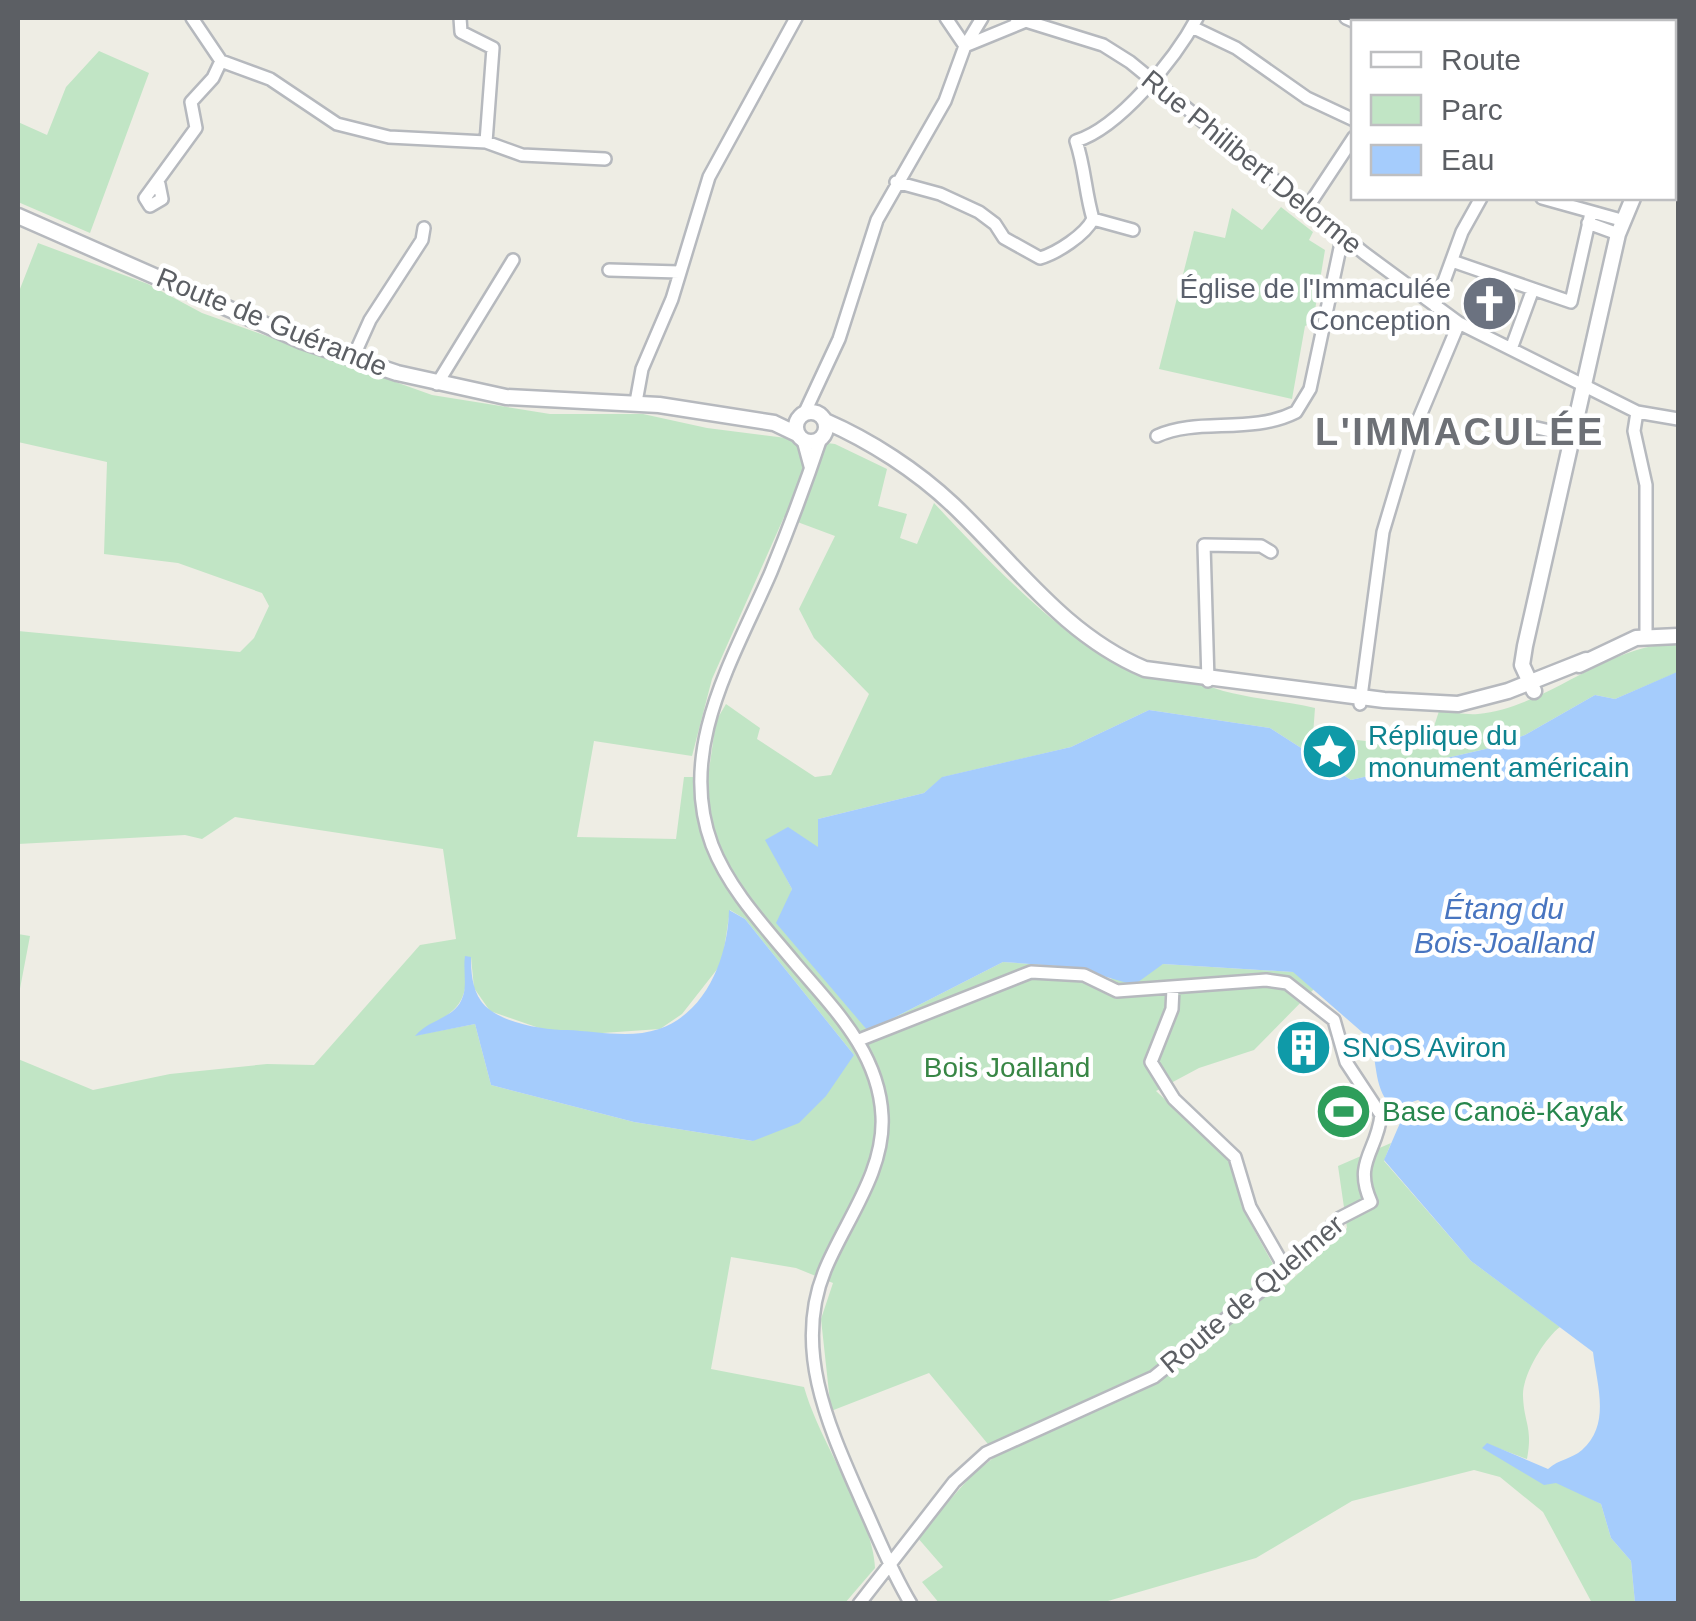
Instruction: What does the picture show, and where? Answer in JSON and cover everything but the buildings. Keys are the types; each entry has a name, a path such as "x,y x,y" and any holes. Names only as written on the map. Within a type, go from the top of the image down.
{"street":[{"path":"192,18 221,60 270,79 324,118 360,131 486,142 522,154 605,159"},
{"path":"460,18 461,32 493,48 486,142"},
{"path":"636,402 642,369 709,177 796,18"},
{"path":"946,18 965,46"},
{"path":"810,471 800,437 801,416 839,339 877,220 945,101 965,46 982,18"},
{"path":"965,46 1021,19"},
{"name":"Rue Philibert Delorme","path":"1021,19 1103,45 1459,323 1637,412 1678,420"},
{"path":"896,182 940,194 978,212 996,224 1004,238 1040,258 1056,252 1088,228 1093,219 1085,193 1088,177 1076,141 1093,136 1106,120 1128,112 1194,22 1306,98 1351,119"},
{"path":"159,184 196,128 191,102 213,78 221,60"},
{"path":"1309,206 1351,142"},
{"path":"1435,306 1480,200"},
{"path":"1547,200 1619,227"},
{"path":"1508,696 1524,659 1619,227 1632,200"},
{"name":"Route de Guérande","path":"18,216 352,360 437,384 527,399 636,402 774,423 800,437"},
{"path":"1452,261 1571,302 1590,218"},
{"path":"1093,219 1133,230"},
{"path":"352,360 370,320 422,240 424,228"},
{"path":"1157,436 1176,427 1223,430 1296,412 1310,389 1343,234"},
{"path":"437,384 513,260"},
{"path":"609,270 679,272"},
{"path":"1510,349 1533,289"},
{"path":"1360,700 1382,532 1408,446 1459,323"},
{"path":"820,384 823,428 810,471 714,706 702,754 700,787 702,812 722,866 752,911 859,1040 876,1081 882,1136 865,1187 824,1272 815,1302 814,1353 824,1414 887,1564 911,1604"},
{"path":"1637,412 1634,431 1646,485 1646,636"},
{"name":"Route de Guérande","path":"774,423 801,416 823,428"},
{"path":"800,437 823,428 859,439 951,504 1063,618 1113,655 1144,669 1360,700"},
{"path":"1537,428 1572,436"},
{"path":"1208,680 1204,546 1261,546 1271,552"},
{"path":"1250,685 1327,699 1458,704 1508,696 1646,636 1678,636"},
{"path":"1524,659 1534,684"},
{"path":"859,1040 1031,972 1084,975 1117,991 1173,988 1172,1009 1151,1062 1158,1080 1200,1128 1235,1157 1250,1207 1286,1270"},
{"name":"Route de Quelmer","path":"859,1604 954,1482 986,1453 1154,1377 1286,1270 1340,1218 1371,1202 1363,1183 1366,1156 1382,1116 1346,1062 1334,1020 1287,983 1266,980 1173,988"}],"green space":[{"path":"99,51 149,73 90,233 18,202 18,122 47,135 66,87"},
{"path":"1281,207 1313,232 1309,240 1325,250 1313,322 1305,326 1292,399 1159,369 1194,231 1225,238 1232,208 1262,230"},
{"name":"Bois Joalland","path":"38,243 148,284 202,313 432,395 550,414 643,414 707,428 835,444 887,469 878,506 907,514 900,538 917,544 934,503 1047,615 1097,652 1129,667 1178,675 1239,695 1315,708 1313,735 1427,748 1439,711 1473,714 1504,709 1627,653 1678,644 1678,672 1615,699 1595,695 1525,735 1490,748 1351,780 1270,728 1149,710 1071,747 943,777 924,793 818,819 819,848 766,840 792,889 786,909 868,1031 1003,962 1072,967 1106,980 1163,964 1294,972 1314,989 1254,1050 1199,1068 1156,1091 1231,1161 1242,1208 1285,1286 1347,1228 1338,1166 1391,1143 1384,1161 1471,1261 1560,1327 1535,1358 1526,1378 1527,1459 1487,1444 1601,1504 1611,1538 1631,1561 1635,1603 1592,1603 1543,1512 1500,1477 1474,1470 1352,1501 1256,1558 1101,1603 939,1603 922,1582 943,1567 917,1537 972,1475 997,1455 929,1373 831,1411 821,1319 833,1283 796,1268 731,1257 711,1369 804,1387 872,1548 875,1568 845,1603 18,1603 18,1059 93,1090 170,1074 267,1064 314,1065 420,945 456,939 443,849 235,817 202,839 185,835 18,844 18,631 240,652 254,638 269,606 262,593 178,563 104,554 107,462 18,442 18,294","holes":["784,517 835,536 799,609 814,638 869,694 831,775 815,777 757,739 760,728 726,704 716,721 708,777 684,777 676,839 577,837 594,741 692,756 712,679","730,910 745,919 854,1055 753,1141 634,1122 491,1085 475,1024 417,1035 458,1004 471,957 474,988 490,1011 542,1029 588,1034 660,1029 682,1014 722,963"]},
{"path":"18,934 30,936 18,999"}],"water":[{"name":"Étang du Bois-Joalland","path":"1677,672 1678,1603 1635,1603 1631,1561 1611,1538 1601,1504 1556,1483 1544,1485 1482,1448 1487,1443 1548,1469 1582,1450 1597,1429 1599,1417 1593,1352 1471,1261 1384,1160 1400,1123 1424,1121 1424,1104 1418,1100 1394,1108 1387,1101 1379,1085 1370,1039 1293,972 1163,964 1134,985 1072,967 1003,962 868,1031 776,923 792,889 765,840 788,827 818,847 818,819 924,793 942,777 1071,747 1149,710 1270,728 1351,780 1490,748 1525,735 1595,695 1615,699"},
{"path":"729,910 745,919 854,1055 826,1096 799,1123 753,1141 634,1122 491,1085 475,1024 415,1036 460,1004 465,987 465,956 471,957 474,985 481,1001 508,1019 545,1028 613,1034 659,1029 690,1010 712,980 725,945"}],"place":[{"name":"Église de l'Immaculée Conception","path":"1490,304"},
{"name":"Réplique du monument américain","path":"1329,751"},
{"name":"SNOS Aviron","path":"1303,1047"},
{"name":"Base Canoë-Kayak","path":"1343,1111"}],"district":[{"name":"L'IMMACULÉE","path":"1460,432"}]}
